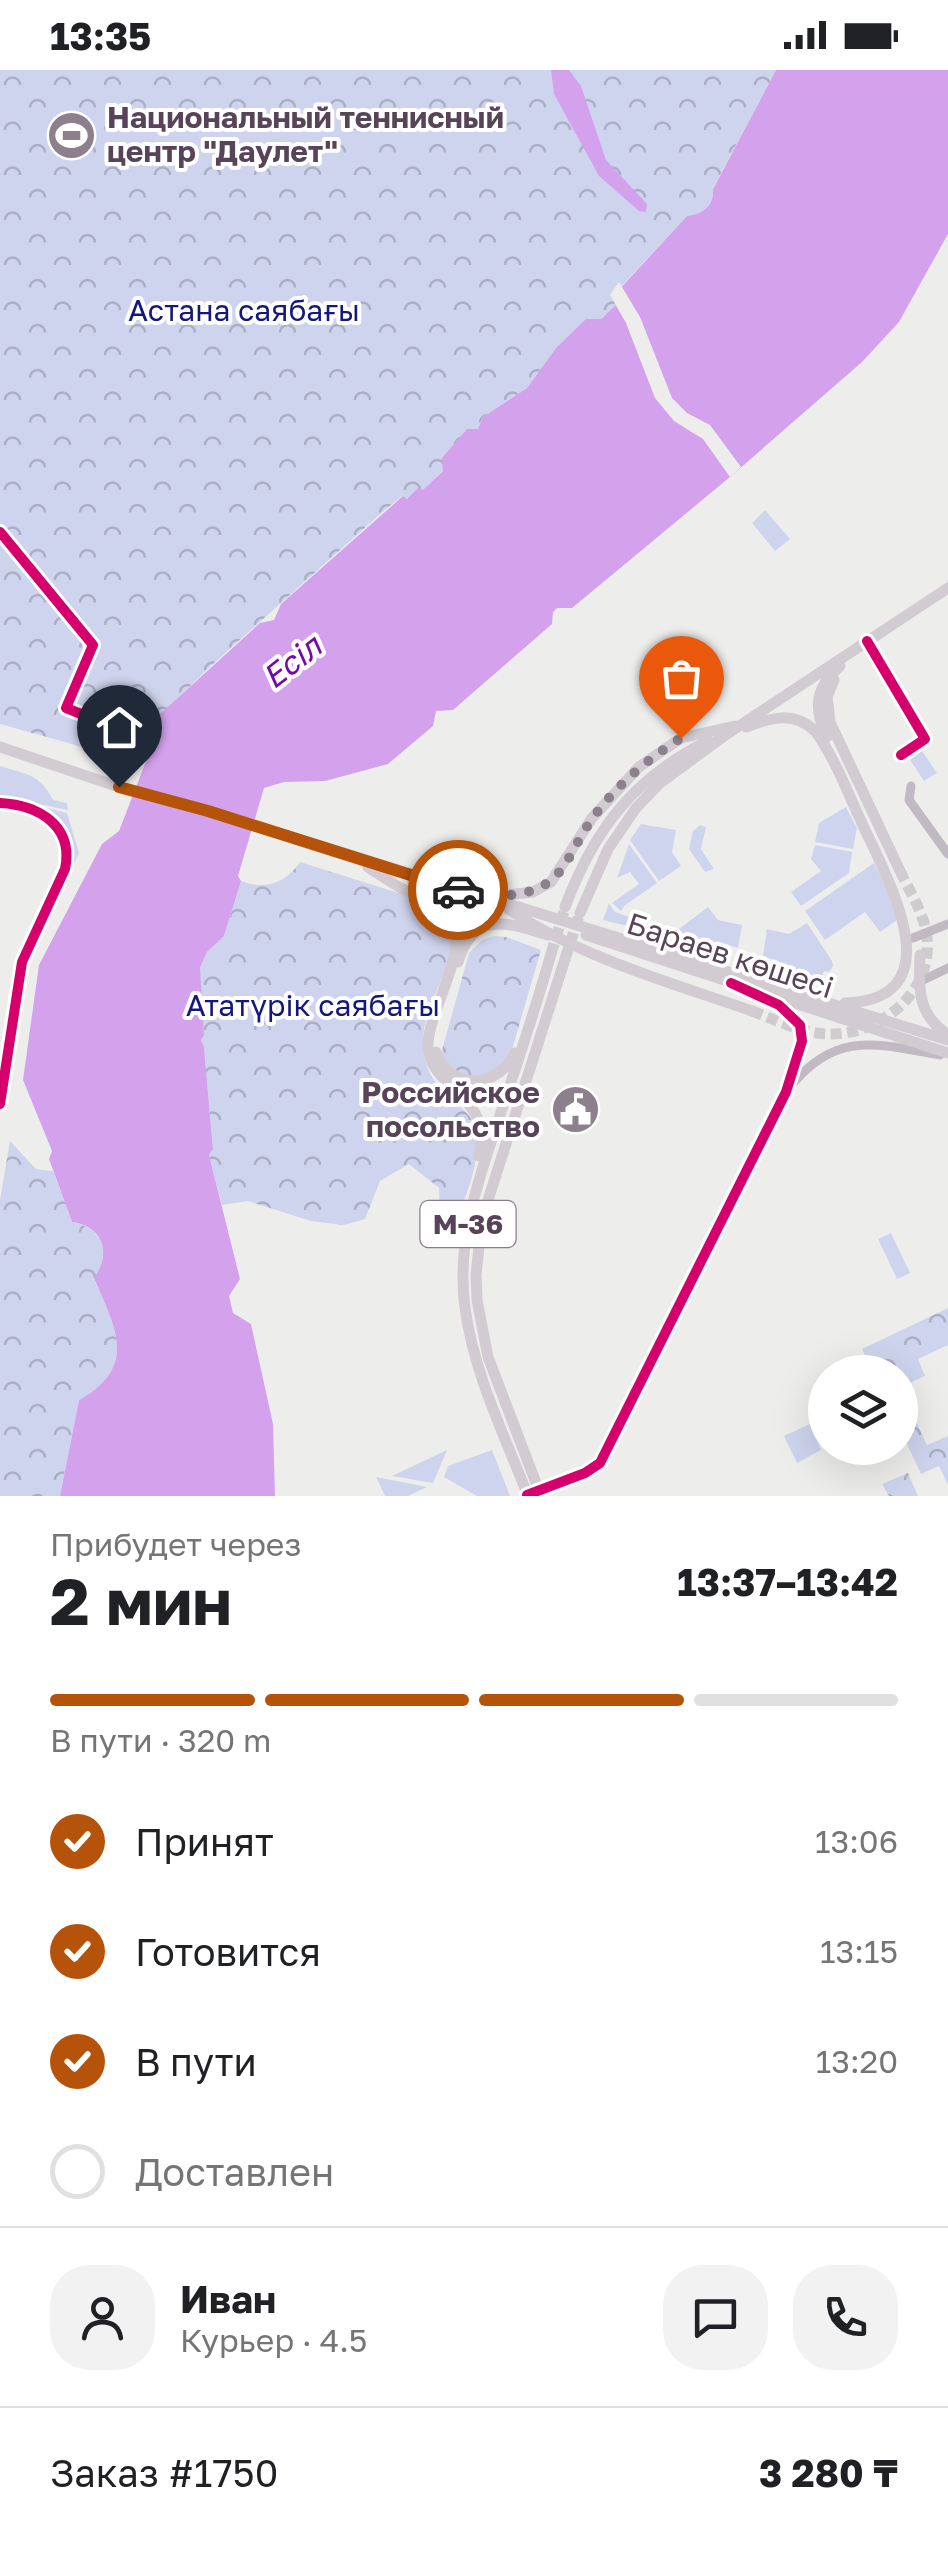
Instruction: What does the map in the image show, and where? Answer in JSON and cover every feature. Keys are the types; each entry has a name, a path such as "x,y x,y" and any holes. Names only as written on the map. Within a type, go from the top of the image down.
{"main road":[{"path":"580,913 608,849 636,808 660,783 925,597 948,588"},
{"path":"867,641 824,682 817,715 905,897 916,938 924,1012 948,1037"},
{"path":"850,657 828,690 827,712 901,873"},
{"path":"724,736 765,720 785,717 803,721 816,732 916,938 912,968 899,989 879,1000 835,1004"},
{"path":"484,898 541,890 562,870 602,805 639,767 681,738 739,726"},
{"path":"565,907 590,849 628,798 674,758 739,726"},
{"path":"0,747 498,902 548,936"},
{"path":"352,857 440,906 449,913 454,925 454,954 428,1039 435,1071 461,1092 481,1130 482,1146 466,1204 465,1240"},
{"name":"Бараев көшесі","path":"498,902 627,950 948,1055"},
{"name":"Бараев көшесі","path":"498,902 948,1037"},
{"path":"531,1023 508,1066 484,1082 468,1083 456,1076 444,1068 435,1051 462,950 471,936 488,925 501,922 548,936 752,1011"},
{"path":"581,947 627,950"},
{"name":"M-36","path":"534,1494 485,1389 472,1344 464,1304 465,1240 476,1188 551,954"},
{"name":"M-36","path":"534,1494 488,1357 476,1275 482,1219 565,960"}],"street":[{"path":"0,532 93,645 66,708 104,723"},
{"path":"867,641 924,739 901,755"},
{"path":"911,786 910,800 948,854"},
{"path":"0,803 29,807 46,816 64,836 68,853 65,869 22,962 0,1104"},
{"path":"916,938 948,924"},
{"path":"920,982 948,968"},
{"path":"534,1494 585,1473 600,1462 786,1092 802,1042 800,1025 789,1011 731,983"},
{"path":"786,1092 816,1060 852,1045 886,1045 948,1055"}],"green space":[{"name":"Астана саябағы","path":"0,70 776,70 713,188 709,204 703,211 687,216 615,293 620,301 601,319 556,348 527,388 483,417 478,429 467,430 443,458 443,470 423,491 407,499 402,496 379,515 136,738 111,755 0,724"},
{"path":"765,510 790,539 775,551 752,523"},
{"path":"922,751 937,773 924,781 910,760"},
{"path":"0,766 37,780 53,800 67,803 68,810 0,796"},
{"path":"38,806 67,813 79,853 72,868 64,832"},
{"path":"846,807 857,828 853,849 815,842 819,823"},
{"path":"641,824 676,830 672,852 681,866 659,881 630,840"},
{"path":"700,825 706,827 701,849 714,869 705,872 689,849 693,831"},
{"path":"629,844 657,883 621,911 612,903 639,884 630,872 617,878"},
{"path":"815,845 852,852 849,873 801,906 791,892 821,871 811,859"},
{"name":"Ататүрік саябағы","path":"300,862 427,902 443,915 451,931 447,965 423,1040 430,1073 469,1116 477,1135 472,1179 452,1234 440,1233 439,1188 409,1164 380,1181 365,1219 344,1225 311,1221 248,1201 222,1205 209,1155 213,1148 201,1040 200,968 207,952 224,936 241,881 274,883 288,876"},
{"path":"874,863 900,918 880,932 865,912 825,940 805,911"},
{"path":"609,903 615,912 658,927 652,932 603,920"},
{"path":"708,907 718,920 742,925 738,948 723,943 710,946 657,933 662,928 675,932"},
{"path":"807,923 832,961 833,966 829,972 824,971 820,981 788,971 778,961 763,956 767,929 789,934"},
{"path":"494,936 541,950 509,1060 475,1085 444,1061 442,1050 469,953 482,940"},
{"path":"10,1141 36,1169 53,1171 72,1222 91,1230 101,1243 103,1260 94,1279 117,1345 110,1374 79,1400 60,1496 0,1496 0,1200"},
{"path":"891,1233 910,1273 897,1279 878,1239"},
{"path":"948,1308 948,1345 918,1359 918,1355 865,1355 862,1349"},
{"path":"918,1359 925,1376 918,1379"},
{"path":"808,1425 808,1457 797,1463 784,1436"},
{"path":"918,1426 927,1445 948,1436 948,1485 939,1466 921,1474 917,1465"},
{"path":"447,1450 433,1483 392,1476"},
{"path":"492,1450 510,1496 477,1496 444,1477 448,1466"},
{"path":"908,1473 918,1496 889,1496 882,1484"},
{"path":"376,1477 427,1487 408,1496 385,1496"}],"water":[{"path":"551,70 569,70 581,86 606,160 647,204 646,212 639,211 599,176 554,94"},
{"name":"Есіл","path":"776,70 948,70 948,234 899,322 862,362 572,608 557,608 552,624 453,710 436,711 433,726 388,764 325,781 284,782 264,788 224,936 207,952 200,968 204,1035 201,1040 213,1149 209,1155 240,1279 229,1296 233,1313 251,1324 273,1424 275,1496 60,1496 79,1400 110,1374 117,1345 94,1278 103,1260 101,1242 91,1229 72,1222 49,1159 52,1151 23,1080 39,965 102,844 119,831 155,738 160,714 260,623 274,620 281,604 403,496 407,499 419,487 423,490 443,471 442,458 467,429 478,429 483,417 527,388 556,348 586,319 601,319 620,301 615,294 687,216 703,211 709,204 713,189"}],"pier":[{"path":"619,282 640,317 672,398 687,413 710,425 741,467 730,477 703,439 674,421 655,398 626,323 610,295"}],"tunnel":[{"path":"752,1011 798,1029 827,1034 865,1028 899,1007 912,993 927,958 926,929 901,873"},
{"path":"551,954 564,911"},
{"path":"565,959 579,916"}],"cycle path":[{"path":"0,532 93,645 66,708 104,723"},
{"path":"867,641 925,739 901,755"},
{"path":"0,803 28,808 51,821 59,830 66,854 65,869 22,962 0,1104"},
{"path":"527,1495 585,1473 600,1463 786,1092 802,1041 800,1025 779,1005 731,983"}],"way so far":[{"path":"458,890 484,898 541,890 557,877 592,818 614,792 639,767 681,738"}],"place":[{"name":"Национальный теннисный центр \"Даулет\"","path":"72,135"},
{"name":"Российское посольство","path":"575,1110"}],"route":[{"path":"119,787 458,890"}]}
